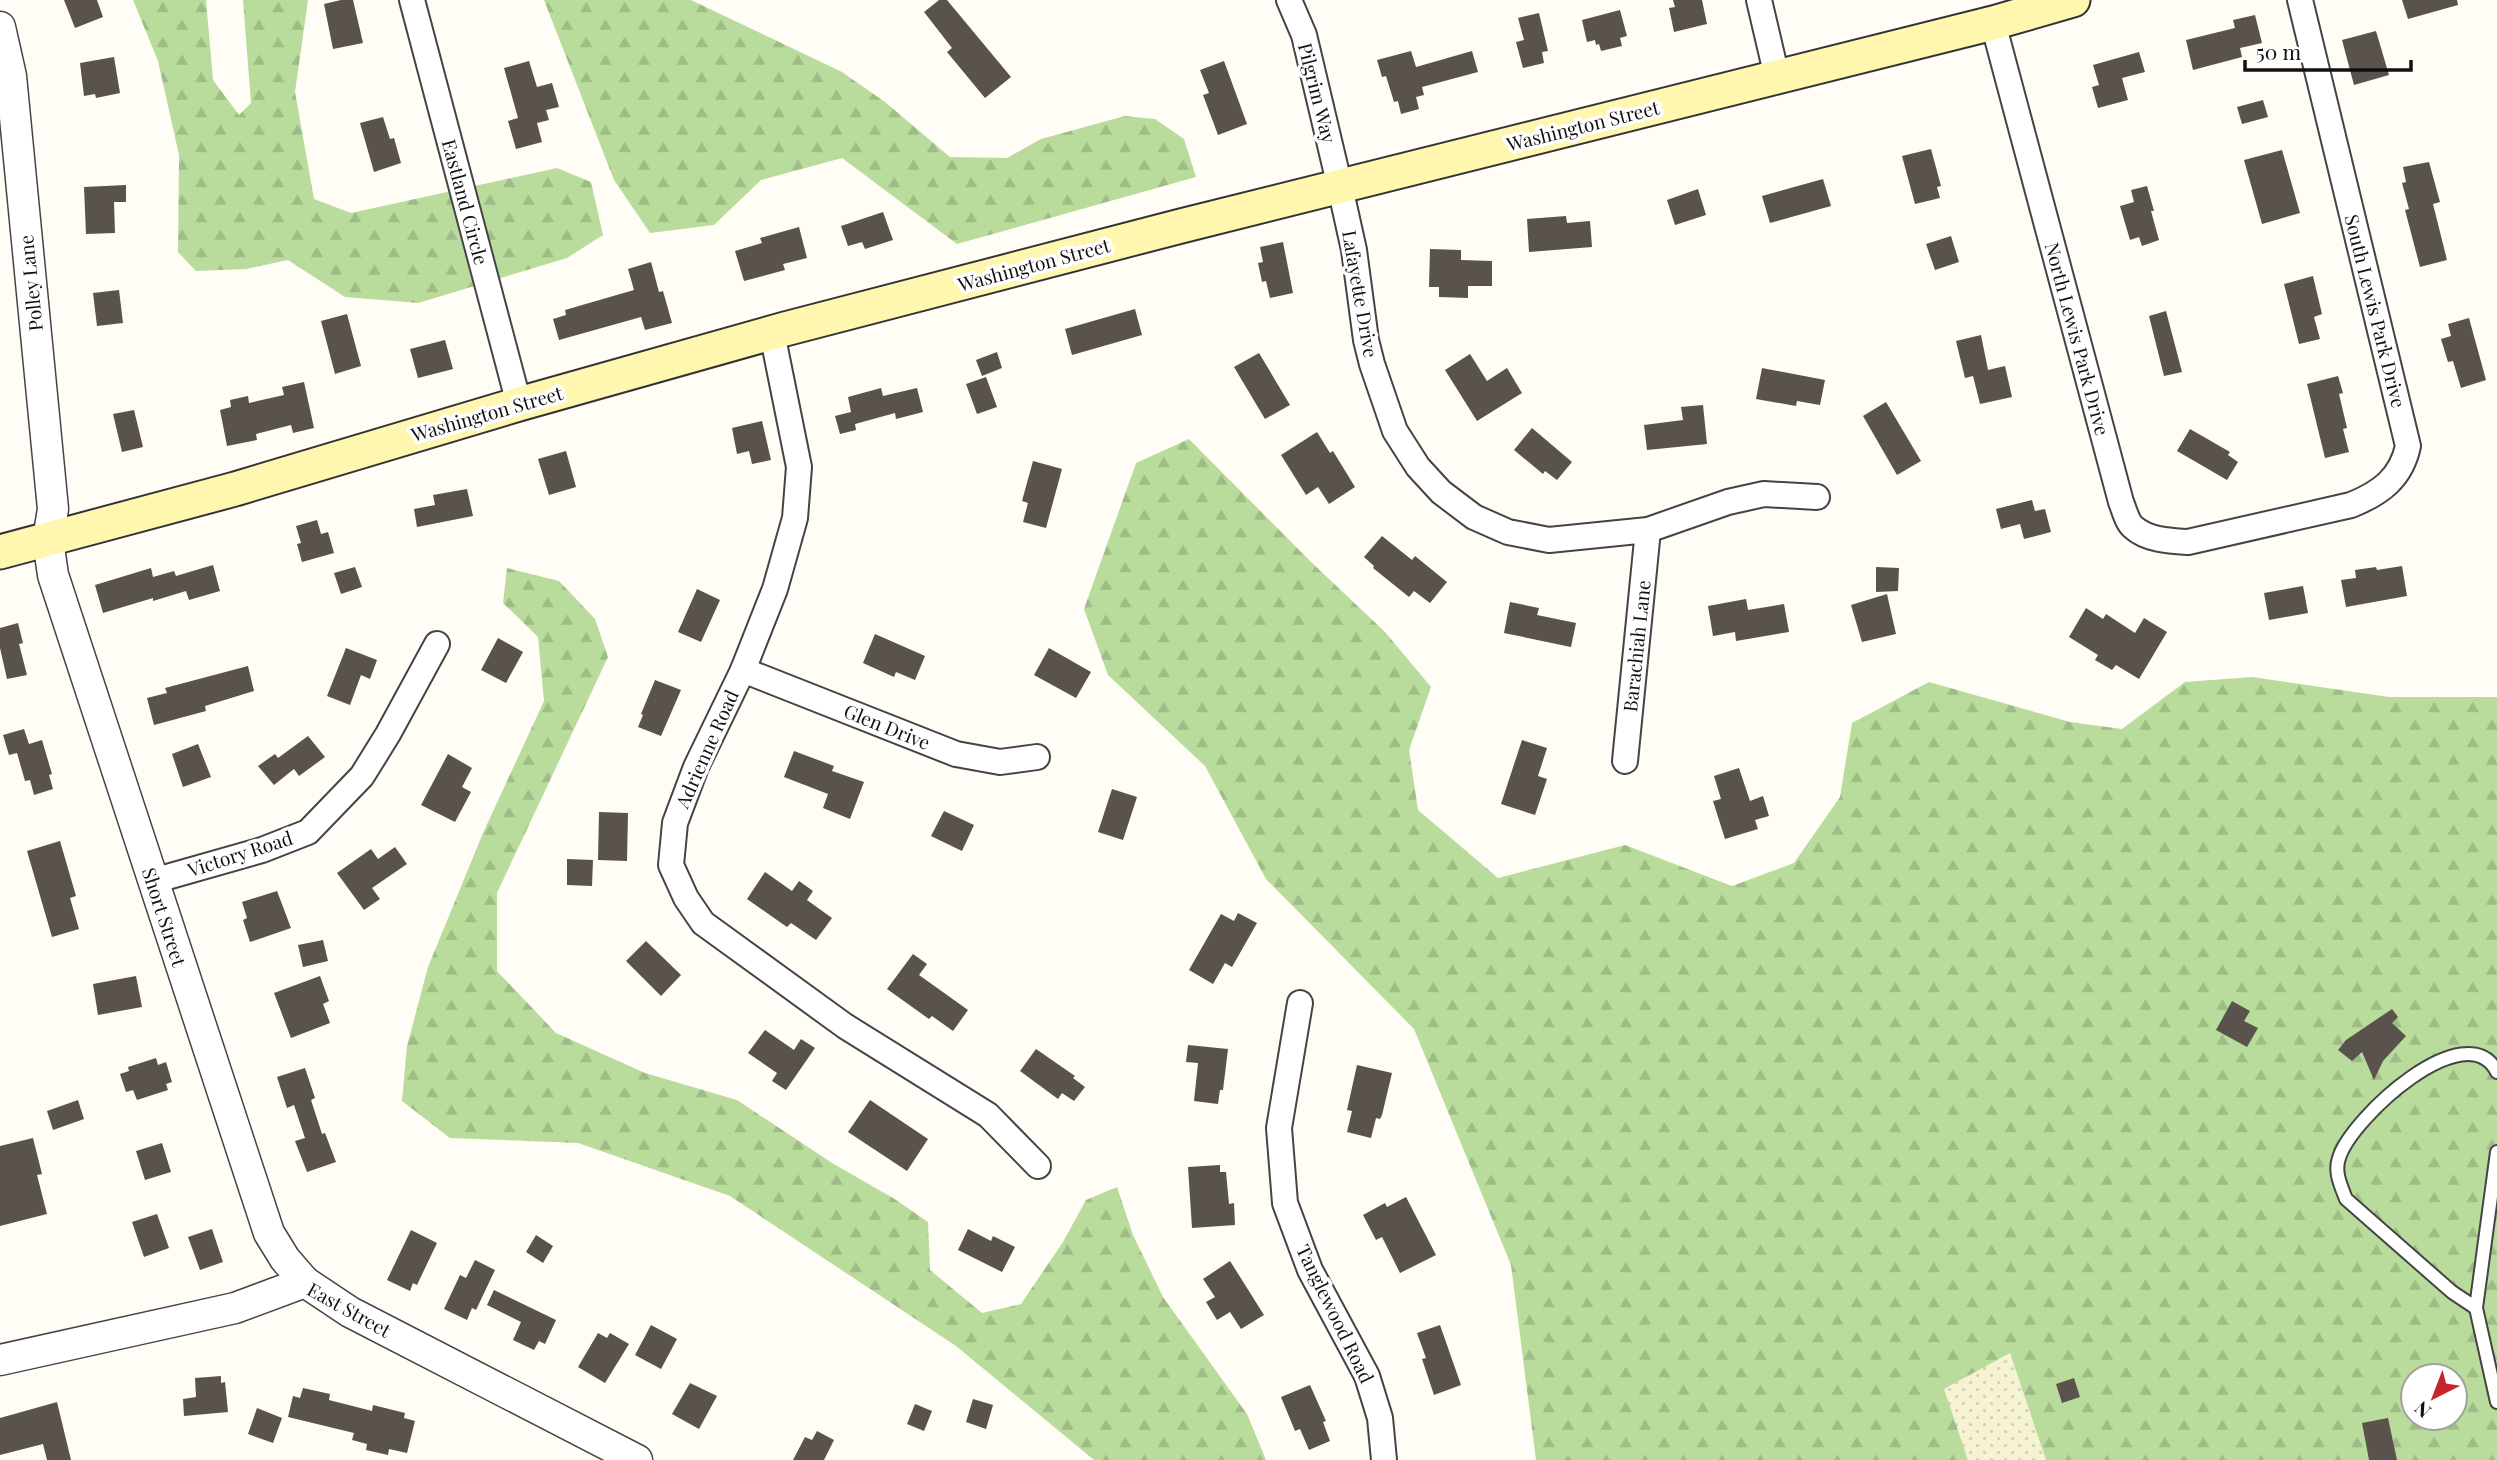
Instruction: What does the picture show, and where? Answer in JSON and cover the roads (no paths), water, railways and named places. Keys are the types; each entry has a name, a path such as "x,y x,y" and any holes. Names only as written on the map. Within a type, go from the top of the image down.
{"main road":[{"name":"Washington Street","path":"0,552 235,489 519,404 772,333 1777,77 2010,12 2073,0"}],"street":[{"name":"Eastland Circle","path":"412,0 519,404"},
{"name":"Pilgrim Way","path":"1289,0 1304,35 1340,187"},
{"path":"1759,0 1777,77"},
{"name":"South Lewis Park Drive","path":"2258,526 2363,500 2389,484 2404,463 2408,446 2300,0"},
{"name":"North Lewis Park Drive","path":"2010,12 2121,502 2132,526 2147,535 2164,540 2188,542 2258,526"},
{"name":"Polley Lane","path":"0,27 11,76 53,509 48,540"},
{"name":"Lafayette Drive","path":"1340,187 1354,250 1366,340 1395,431 1419,467 1441,492 1474,517 1508,532 1560,539 1648,530 1728,502 1764,494 1817,497"},
{"name":"Adrienne Road","path":"772,333 799,467 795,518 775,589 743,670 696,767 675,823 671,864 686,898 704,923 845,1026 988,1115 1038,1166"},
{"name":"Barachiah Lane","path":"1625,761 1648,530"},
{"name":"Short Street","path":"48,540 53,575 269,1233 305,1282"},
{"name":"Victory Road","path":"153,881 262,850 308,832 362,776 437,643"},
{"name":"Glen Drive","path":"743,670 956,754 1000,762 1037,757"},
{"name":"Tanglewood Road","path":"1300,1003 1279,1128 1285,1203 1310,1270 1367,1376 1380,1419 1384,1460"},
{"name":"East Street","path":"0,1360 235,1308 305,1282 350,1312 637,1460"}],"lane":[{"path":"2476,1308 2452,1292 2346,1199 2338,1180 2339,1158 2358,1126 2389,1093 2446,1057 2460,1053 2477,1054 2492,1062 2497,1072"},
{"path":"2497,1152 2476,1308 2497,1402"}]}
